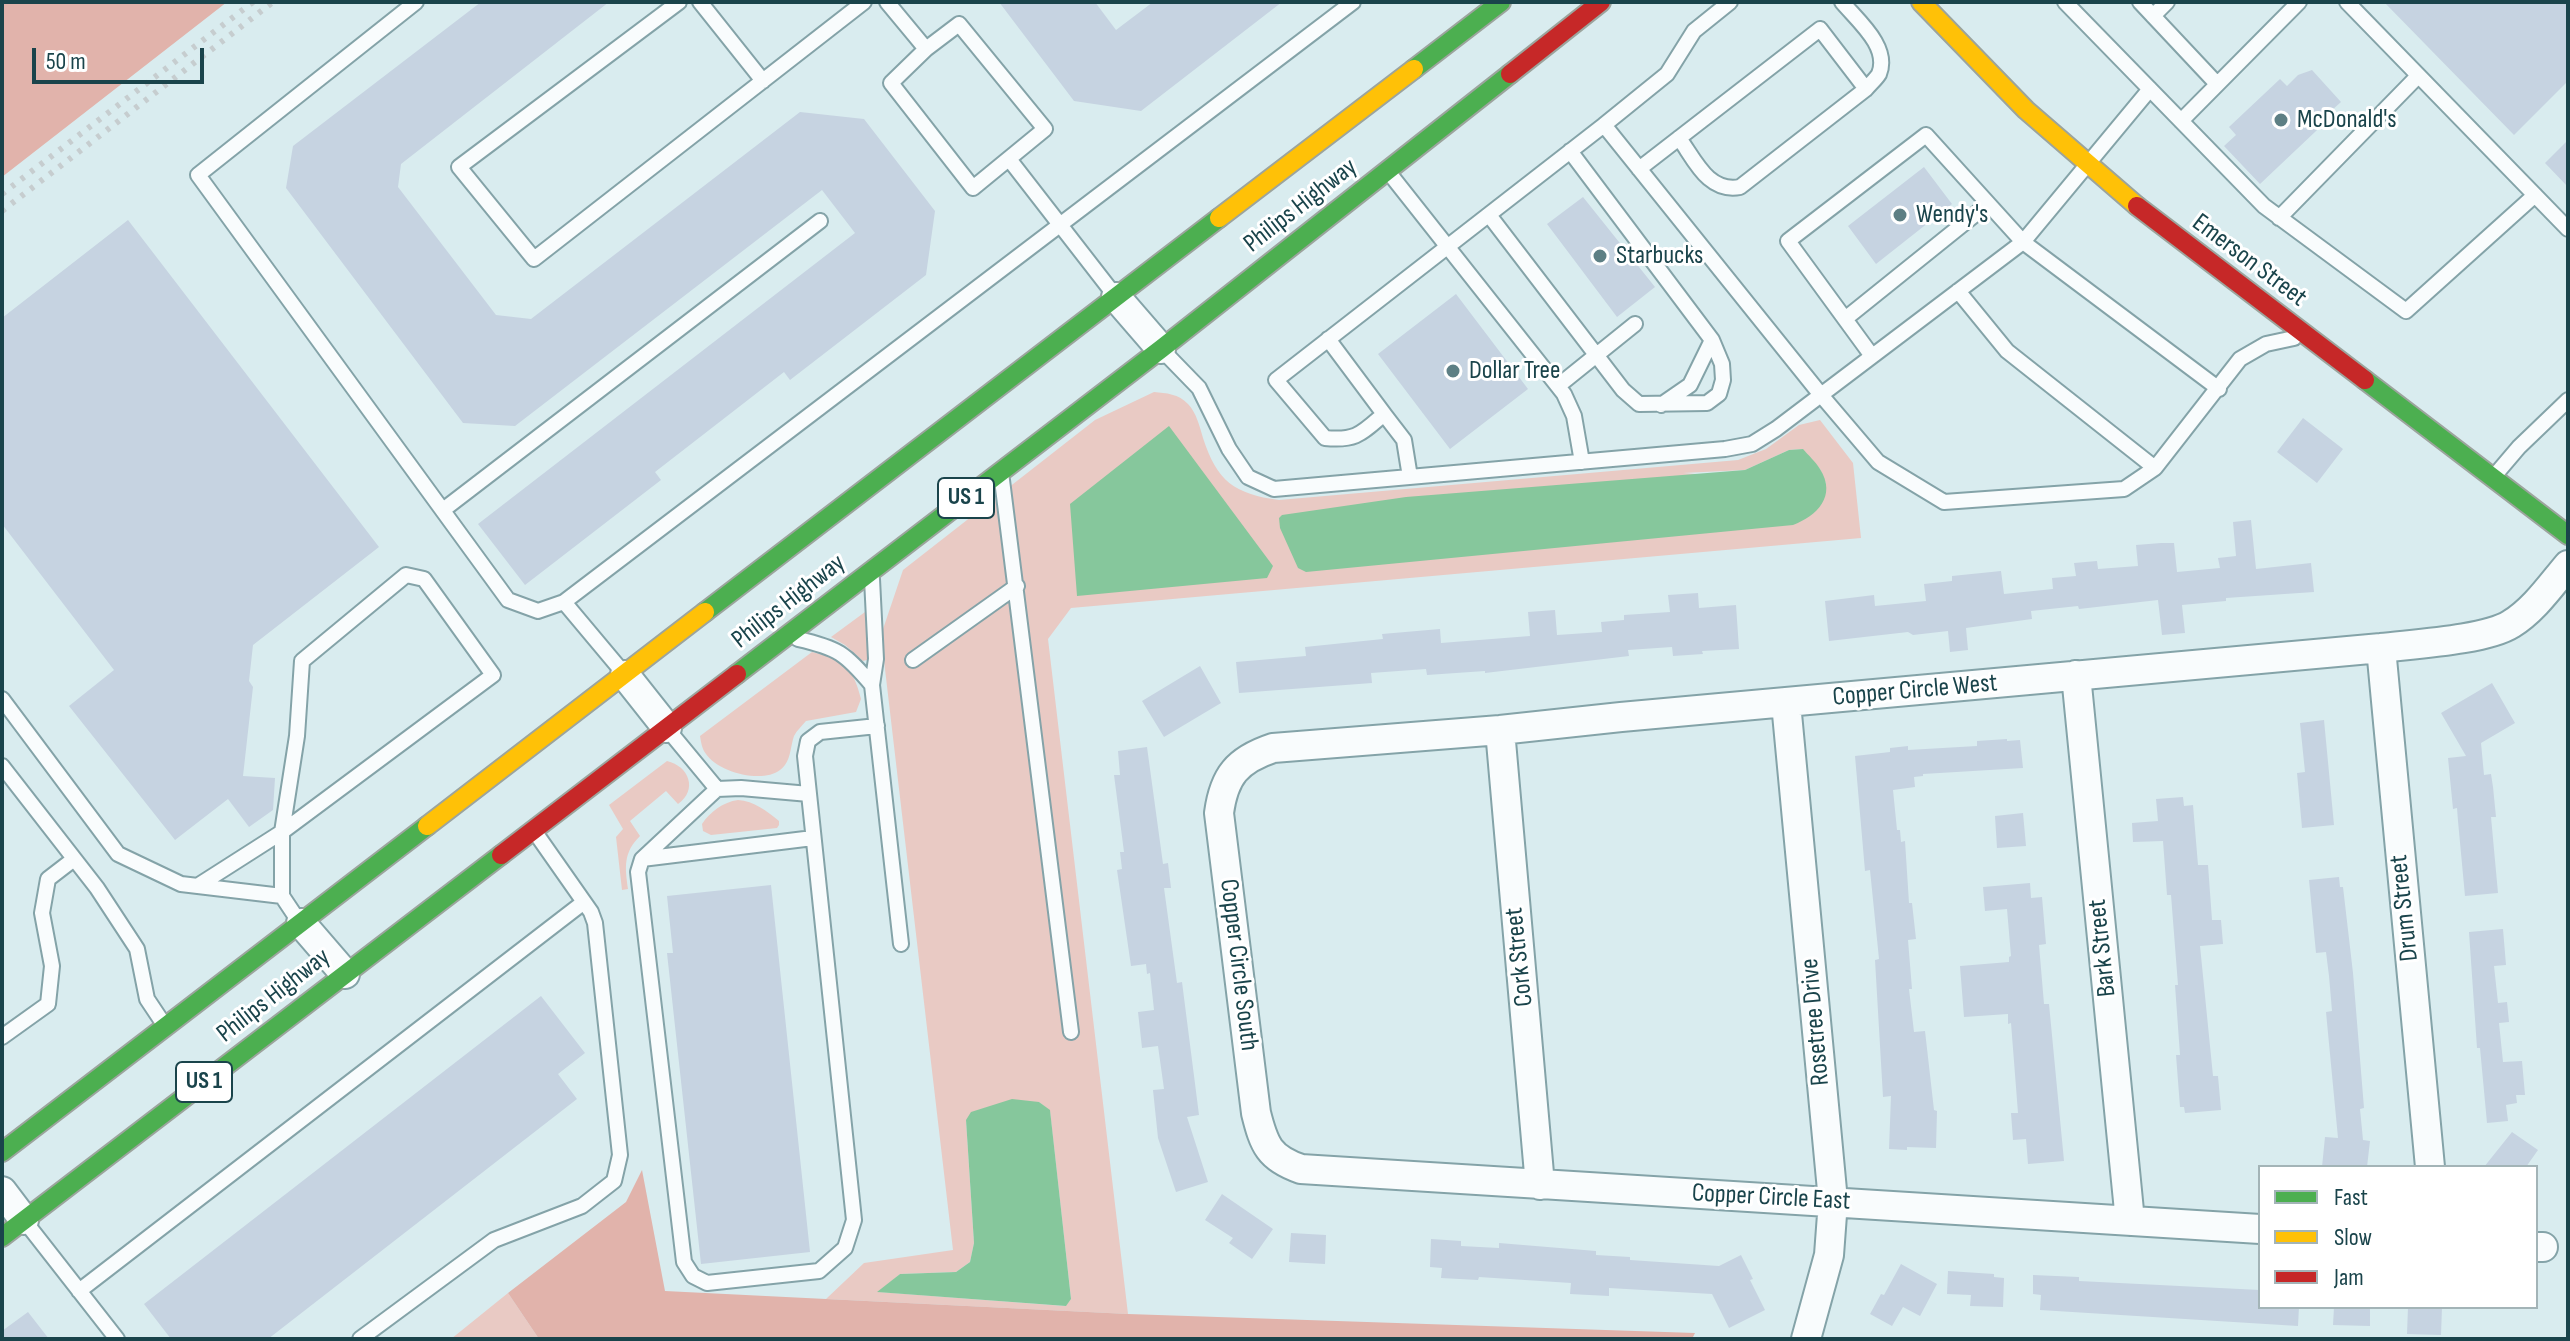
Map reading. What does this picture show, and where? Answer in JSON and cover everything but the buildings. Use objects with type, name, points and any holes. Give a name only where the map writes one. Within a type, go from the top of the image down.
[{"type":"main road","name":"Philips Highway","points":[[2,1152],[1501,2]]},
{"type":"main road","name":"Philips Highway","points":[[13,1229],[1161,349],[1601,2]]},
{"type":"main road","name":"Emerson Street","points":[[1921,2],[2026,110],[2156,222],[2568,535]]},
{"type":"street","points":[[1116,297],[1161,349]]},
{"type":"street","name":"Copper Circle West","points":[[1239,765],[1273,748],[1500,730],[2381,648],[2484,635],[2502,629],[2525,613],[2568,565]]},
{"type":"street","name":"Drum Street","points":[[2381,648],[2430,1165]]},
{"type":"street","points":[[625,675],[667,728]]},
{"type":"street","name":"Bark Street","points":[[2076,675],[2130,1221]]},
{"type":"street","name":"Rosetree Drive","points":[[1786,703],[1833,1201],[1829,1255],[1806,1339]]},
{"type":"street","name":"Cork Street","points":[[1500,730],[1540,1185]]},
{"type":"street","name":"Copper Circle South","points":[[1239,765],[1229,776],[1221,793],[1219,813],[1256,1113],[1269,1150],[1282,1163]]},
{"type":"street","points":[[301,923],[345,974]]},
{"type":"street","name":"Copper Circle East","points":[[1282,1163],[1301,1169],[2258,1229]]},
{"type":"street","points":[[2,1191],[13,1229]]},
{"type":"lane","points":[[416,2],[198,175],[508,600],[538,611],[564,602],[1353,2]]},
{"type":"lane","points":[[679,2],[459,167],[534,259],[864,2]]},
{"type":"lane","points":[[700,2],[763,81]]},
{"type":"lane","points":[[887,2],[926,49]]},
{"type":"lane","points":[[1384,414],[1361,434],[1347,440],[1325,438],[1276,380],[1667,74],[1694,31],[1730,2]]},
{"type":"lane","points":[[1679,138],[1708,179],[1729,189],[1740,187],[1866,89],[1878,76],[1882,58],[1877,44],[1842,2]]},
{"type":"lane","points":[[2065,2],[2264,206],[2406,311],[2535,195]]},
{"type":"lane","points":[[2140,2],[2217,84]]},
{"type":"lane","points":[[2153,16],[2167,2]]},
{"type":"lane","points":[[2347,2],[2568,229]]},
{"type":"lane","points":[[2181,121],[2296,3]]},
{"type":"lane","points":[[959,24],[1045,129],[973,188],[891,83],[926,49],[959,24]]},
{"type":"lane","points":[[1639,169],[1820,29],[1866,89]]},
{"type":"lane","points":[[2279,218],[2418,76]]},
{"type":"lane","points":[[1161,349],[1199,388],[1229,449],[1248,477],[1274,489],[1725,449],[1752,444],[2023,242],[2150,89]]},
{"type":"lane","points":[[1604,125],[1878,462],[1944,502],[2124,489],[2155,468],[2240,359],[2278,341],[2305,337]]},
{"type":"lane","points":[[1872,356],[1788,241],[1926,135],[2023,242],[2219,389]]},
{"type":"lane","points":[[1489,215],[1596,356],[1623,390],[1639,404],[1707,403],[1719,394],[1723,380],[1722,364],[1712,340],[1570,151]]},
{"type":"lane","points":[[1009,159],[1116,297]]},
{"type":"lane","points":[[1388,171],[1558,386],[1574,416],[1582,462]]},
{"type":"lane","points":[[1845,319],[1988,204]]},
{"type":"lane","points":[[443,510],[820,221]]},
{"type":"lane","points":[[1958,291],[2007,351],[2155,468]]},
{"type":"lane","points":[[1558,386],[1635,324]]},
{"type":"lane","points":[[1328,339],[1404,440],[1410,477]]},
{"type":"lane","points":[[1661,405],[1690,385],[1712,340]]},
{"type":"lane","points":[[2493,479],[2519,447],[2568,400]]},
{"type":"lane","points":[[1001,472],[1071,1032]]},
{"type":"lane","points":[[872,571],[876,659],[872,685],[901,944]]},
{"type":"lane","points":[[199,885],[282,832],[493,675],[424,579],[406,575],[302,661],[297,736],[282,832],[282,896],[301,923]]},
{"type":"lane","points":[[913,660],[1017,586]]},
{"type":"lane","points":[[564,602],[625,675]]},
{"type":"lane","points":[[787,636],[833,647],[856,666],[872,685]]},
{"type":"lane","points":[[2,699],[118,854],[181,884],[282,896]]},
{"type":"lane","points":[[809,794],[717,789],[642,859],[638,872],[684,1262],[693,1276],[707,1283],[819,1271],[845,1248],[854,1220],[805,756],[808,741],[820,732],[877,726]]},
{"type":"lane","points":[[667,728],[717,789]]},
{"type":"lane","points":[[2,766],[97,888],[137,949],[147,999],[166,1026]]},
{"type":"lane","points":[[360,1339],[494,1240],[582,1206],[614,1181],[620,1155],[595,923],[591,912],[534,830]]},
{"type":"lane","points":[[642,859],[813,838]]},
{"type":"lane","points":[[2,1037],[48,1004],[52,966],[42,913],[48,879],[74,859]]},
{"type":"lane","points":[[79,1291],[584,902]]},
{"type":"lane","points":[[13,1229],[79,1291],[117,1339]]},
{"type":"shaded area","points":[[2,2],[227,2],[2,177]]},
{"type":"shaded area","points":[[1154,392],[1176,396],[1193,411],[1208,453],[1221,475],[1250,494],[1279,500],[1738,460],[1766,449],[1799,425],[1820,420],[1853,463],[1861,538],[1071,608],[1048,639],[1128,1314],[826,1299],[864,1263],[953,1250],[881,635],[903,570],[1095,420]],"holes":[[[1802,449],[1820,469],[1826,484],[1683,473],[1745,470],[1789,450]],[[1039,1102],[1050,1111],[1071,1299],[1065,1306],[879,1292],[900,1274],[956,1272],[970,1262],[974,1243],[966,1120]]]},
{"type":"shaded area","points":[[1169,426],[1273,566],[1267,578],[1077,596],[1070,504]]},
{"type":"shaded area","points":[[1803,449],[1825,479],[1825,496],[1817,510],[1793,525],[1306,572],[1298,568],[1280,528],[1279,518],[1282,515],[1406,497],[1745,470],[1789,450]]},
{"type":"shaded area","points":[[865,612],[869,653],[867,660],[863,661],[831,637]]},
{"type":"shaded area","points":[[812,652],[846,666],[861,699],[856,712],[806,721],[794,736],[786,763],[772,774],[741,774],[712,760],[704,750],[700,736]]},
{"type":"shaded area","points":[[667,761],[685,773],[688,792],[678,804],[666,791],[630,821],[640,836],[628,854],[628,889],[622,890],[616,837],[623,829],[609,805]]},
{"type":"shaded area","points":[[738,800],[760,807],[779,821],[779,825],[777,828],[711,835],[703,831],[702,824],[713,812]]},
{"type":"shaded area","points":[[1012,1099],[1039,1102],[1050,1110],[1071,1299],[1066,1306],[877,1292],[900,1274],[956,1272],[970,1262],[974,1243],[966,1120],[971,1112]]},
{"type":"shaded area","points":[[642,1170],[665,1291],[1128,1314],[1695,1333],[1692,1339],[539,1339],[508,1293],[626,1202]]},
{"type":"shaded area","points":[[508,1293],[539,1339],[451,1339]]},
{"type":"railway","points":[[2,194],[253,2]]},
{"type":"railway","points":[[2,211],[273,2]]},
{"type":"traffic: fast","points":[[1414,69],[1501,2]]},
{"type":"traffic: fast","points":[[737,674],[1161,349],[1510,74]]},
{"type":"traffic: fast","points":[[705,612],[1219,218]]},
{"type":"traffic: fast","points":[[2365,380],[2568,535]]},
{"type":"traffic: fast","points":[[2,1152],[427,826]]},
{"type":"traffic: fast","points":[[2,1237],[501,855]]},
{"type":"traffic: slow","points":[[1921,2],[2026,110],[2137,206]]},
{"type":"traffic: slow","points":[[1219,218],[1414,69]]},
{"type":"traffic: slow","points":[[427,826],[705,612]]},
{"type":"traffic: jam","points":[[1510,74],[1601,2]]},
{"type":"traffic: jam","points":[[2137,206],[2365,380]]},
{"type":"traffic: jam","points":[[501,855],[737,674]]},
{"type":"place","name":"McDonald's","points":[[2281,120]]},
{"type":"place","name":"Wendy's","points":[[1900,215]]},
{"type":"place","name":"Starbucks","points":[[1600,256]]},
{"type":"place","name":"Dollar Tree","points":[[1453,371]]}]
